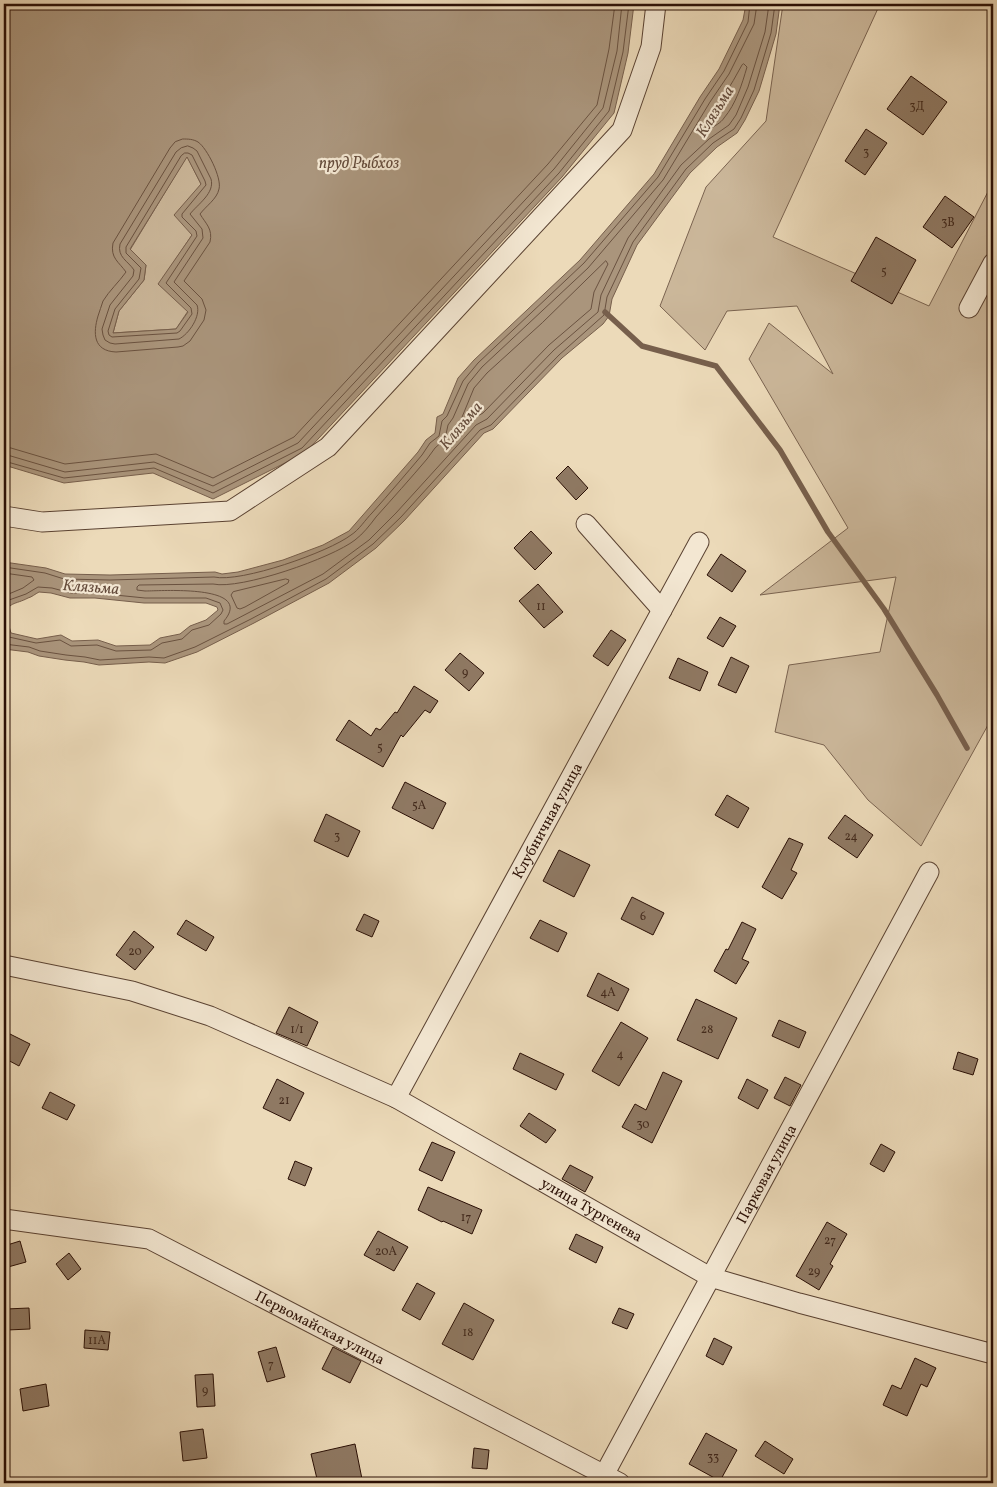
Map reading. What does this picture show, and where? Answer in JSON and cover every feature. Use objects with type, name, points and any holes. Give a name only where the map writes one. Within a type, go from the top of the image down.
[{"type":"street","points":[[4,516],[42,522],[230,511],[328,447],[622,130],[651,47],[656,4]]},
{"type":"street","points":[[969,308],[993,263]]},
{"type":"street","points":[[586,524],[662,610]]},
{"type":"street","name":"Клубничная улица","points":[[396,1098],[698,542]]},
{"type":"street","name":"Парковая улица","points":[[610,1481],[710,1277],[929,872]]},
{"type":"street","name":"улица Тургенева","points":[[4,965],[132,991],[210,1016],[396,1098],[710,1277],[799,1303],[993,1354]]},
{"type":"street","name":"Первомайская улица","points":[[4,1219],[149,1239],[610,1481]]},
{"type":"shaded area","points":[[783,4],[880,4],[773,237],[929,306],[993,182],[993,716],[921,846],[868,800],[824,745],[775,732],[789,665],[880,652],[896,577],[760,595],[848,528],[749,359],[769,323],[833,374],[797,306],[727,311],[705,350],[660,306],[706,187],[766,121]]},
{"type":"shaded area","points":[[187,156],[201,184],[192,235],[159,284],[188,311],[176,329],[113,333],[119,311],[144,280],[146,265],[130,250]]},
{"type":"water","name":"пруд Рыбхоз","points":[[4,4],[634,4],[628,53],[614,113],[562,177],[305,453],[213,499],[153,473],[64,483],[4,465]],"holes":[[[187,157],[201,184],[174,215],[192,235],[158,284],[188,312],[176,329],[113,333],[119,311],[144,280],[146,265],[130,249]]]},
{"type":"water","name":"Клязьма","points":[[746,4],[780,4],[776,34],[759,91],[737,133],[717,147],[690,173],[637,245],[612,299],[609,316],[603,324],[562,358],[493,429],[484,433],[404,521],[376,548],[329,583],[197,652],[165,663],[99,665],[4,649],[4,618],[4,562],[46,568],[65,574],[110,575],[215,572],[222,574],[238,572],[283,560],[323,545],[349,531],[418,452],[426,440],[435,433],[437,417],[443,414],[458,378],[474,360],[580,260],[654,174],[719,69],[743,20]],"holes":[[[39,592],[70,598],[95,598],[144,603],[206,603],[217,607],[218,610],[206,620],[190,626],[180,634],[160,638],[150,645],[116,646],[98,640],[72,641],[61,635],[37,639],[11,633],[8,623],[4,618],[13,604]]]},
{"type":"building","points":[[911,76],[947,102],[923,135],[887,109]]},
{"type":"building","points":[[866,129],[887,143],[865,175],[845,161]]},
{"type":"building","points":[[945,196],[974,217],[952,248],[923,227]]},
{"type":"building","points":[[876,237],[916,260],[892,304],[851,281]]},
{"type":"building","points":[[568,466],[588,488],[576,500],[556,478]]},
{"type":"building","points":[[531,531],[552,553],[535,570],[514,548]]},
{"type":"building","points":[[721,554],[746,571],[732,592],[707,575]]},
{"type":"building","points":[[538,584],[563,612],[544,628],[519,601]]},
{"type":"building","points":[[720,617],[736,626],[723,647],[707,638]]},
{"type":"building","points":[[611,630],[626,640],[608,666],[593,656]]},
{"type":"building","points":[[460,653],[484,673],[469,691],[445,670]]},
{"type":"building","points":[[731,657],[749,666],[736,693],[718,685]]},
{"type":"building","points":[[678,658],[708,672],[700,691],[669,678]]},
{"type":"building","points":[[414,686],[438,701],[430,713],[425,710],[403,737],[401,735],[383,767],[336,740],[349,720],[371,736],[376,728],[380,730],[395,712],[397,713]]},
{"type":"building","points":[[405,782],[446,803],[433,829],[392,808]]},
{"type":"building","points":[[727,795],[749,808],[738,828],[715,815]]},
{"type":"building","points":[[326,814],[360,831],[348,857],[314,841]]},
{"type":"building","points":[[845,815],[873,835],[857,858],[828,838]]},
{"type":"building","points":[[789,838],[803,844],[791,870],[797,873],[782,899],[762,887]]},
{"type":"building","points":[[559,850],[590,865],[574,897],[543,881]]},
{"type":"building","points":[[632,897],[664,913],[653,935],[621,919]]},
{"type":"building","points":[[364,914],[379,921],[372,937],[356,930]]},
{"type":"building","points":[[186,920],[214,937],[206,951],[177,934]]},
{"type":"building","points":[[540,920],[567,933],[558,952],[530,938]]},
{"type":"building","points":[[742,922],[756,929],[742,959],[749,962],[736,984],[714,971],[726,949],[728,950]]},
{"type":"building","points":[[134,931],[154,947],[135,970],[116,955]]},
{"type":"building","points":[[598,973],[629,989],[618,1011],[587,996]]},
{"type":"building","points":[[696,999],[737,1018],[718,1059],[677,1040]]},
{"type":"building","points":[[289,1007],[318,1022],[307,1046],[276,1033]]},
{"type":"building","points":[[779,1020],[806,1032],[799,1048],[772,1036]]},
{"type":"building","points":[[621,1022],[648,1038],[619,1086],[592,1071]]},
{"type":"building","points":[[4,1031],[30,1044],[19,1066],[4,1058]]},
{"type":"building","points":[[958,1052],[978,1059],[973,1075],[953,1069]]},
{"type":"building","points":[[520,1053],[564,1074],[556,1090],[513,1069]]},
{"type":"building","points":[[663,1072],[682,1081],[652,1143],[622,1127],[635,1104],[646,1110]]},
{"type":"building","points":[[785,1077],[801,1085],[790,1106],[774,1098]]},
{"type":"building","points":[[277,1079],[304,1093],[290,1121],[263,1108]]},
{"type":"building","points":[[747,1079],[768,1090],[758,1109],[738,1098]]},
{"type":"building","points":[[50,1092],[75,1105],[67,1120],[42,1108]]},
{"type":"building","points":[[529,1113],[556,1130],[546,1143],[520,1126]]},
{"type":"building","points":[[432,1142],[455,1152],[442,1181],[419,1170]]},
{"type":"building","points":[[881,1144],[895,1152],[884,1172],[870,1164]]},
{"type":"building","points":[[295,1161],[312,1168],[305,1186],[288,1179]]},
{"type":"building","points":[[570,1165],[593,1177],[585,1192],[562,1179]]},
{"type":"building","points":[[428,1187],[482,1210],[472,1234],[418,1210]]},
{"type":"building","points":[[827,1222],[847,1234],[830,1264],[833,1266],[819,1290],[796,1276]]},
{"type":"building","points":[[378,1231],[408,1247],[394,1271],[364,1255]]},
{"type":"building","points":[[576,1234],[603,1247],[596,1263],[569,1249]]},
{"type":"building","points":[[20,1241],[26,1262],[8,1267],[4,1246]]},
{"type":"building","points":[[69,1253],[81,1269],[68,1280],[56,1264]]},
{"type":"building","points":[[417,1283],[435,1293],[420,1320],[402,1310]]},
{"type":"building","points":[[464,1303],[494,1320],[473,1360],[442,1344]]},
{"type":"building","points":[[29,1308],[30,1329],[7,1330],[6,1309]]},
{"type":"building","points":[[619,1308],[634,1314],[627,1329],[612,1323]]},
{"type":"building","points":[[85,1330],[110,1332],[108,1350],[84,1348]]},
{"type":"building","points":[[714,1338],[732,1347],[723,1365],[706,1356]]},
{"type":"building","points":[[276,1347],[285,1377],[267,1382],[258,1352]]},
{"type":"building","points":[[333,1347],[361,1361],[350,1383],[322,1369]]},
{"type":"building","points":[[915,1358],[936,1368],[927,1387],[921,1384],[907,1416],[883,1405],[892,1385],[901,1389]]},
{"type":"building","points":[[213,1374],[215,1406],[197,1407],[195,1375]]},
{"type":"building","points":[[46,1384],[49,1406],[23,1411],[20,1389]]},
{"type":"building","points":[[203,1429],[207,1458],[183,1461],[180,1432]]},
{"type":"building","points":[[706,1433],[737,1450],[720,1481],[689,1464]]},
{"type":"building","points":[[765,1441],[793,1459],[784,1474],[755,1456]]},
{"type":"building","points":[[355,1444],[362,1479],[341,1483],[318,1483],[311,1454]]},
{"type":"building","points":[[474,1448],[489,1450],[487,1469],[472,1468]]},
{"type":"waterway","points":[[605,312],[642,346],[716,366],[780,450],[828,532],[884,609],[967,748]]}]
